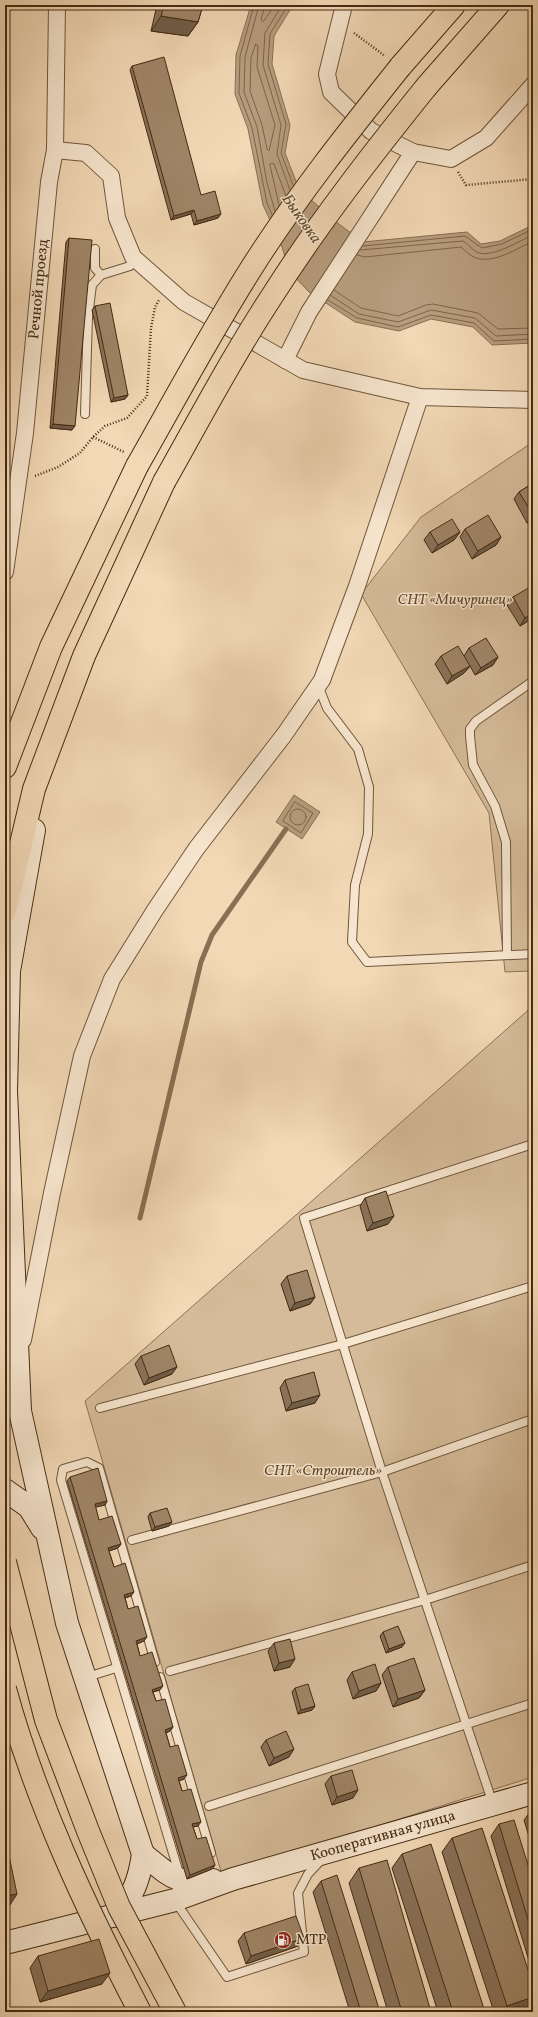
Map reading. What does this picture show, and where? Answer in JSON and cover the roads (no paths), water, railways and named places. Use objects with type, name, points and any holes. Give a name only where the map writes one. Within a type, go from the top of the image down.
[{"type":"main road","points":[[5,767],[51,647],[132,460],[210,337],[254,264],[393,62],[454,5]]},
{"type":"main road","points":[[5,911],[34,788],[84,656],[164,482],[232,359],[274,292],[374,152],[427,86],[498,5]]},
{"type":"main road","points":[[46,758],[9,971],[6,1091],[20,1411],[67,1623],[143,1854],[141,1871],[132,1895],[117,1916]]},
{"type":"main road","points":[[5,1490],[29,1507],[49,1539]]},
{"type":"main road","points":[[5,1562],[46,1720],[82,1816],[119,1908],[175,2012]]},
{"type":"main road","points":[[5,1689],[16,1731],[54,1832],[98,1930],[140,2012]]},
{"type":"main road","name":"Кооперативная улица","points":[[233,1879],[533,1793]]},
{"type":"main road","points":[[143,1854],[176,1880],[191,1882],[233,1879]]},
{"type":"main road","points":[[5,1943],[117,1916],[175,1900],[233,1879]]},
{"type":"street","name":"Речной проезд","points":[[5,572],[7,548],[25,434],[50,182],[55,150],[57,5]]},
{"type":"street","points":[[344,5],[327,74],[331,92],[371,131],[413,152],[451,159],[486,138],[533,84]]},
{"type":"street","points":[[55,150],[86,153],[111,176],[117,218],[133,258],[184,302],[303,370],[420,397],[533,400]]},
{"type":"street","points":[[285,360],[309,312],[413,152]]},
{"type":"street","points":[[18,1363],[52,1194],[82,1056],[112,979],[155,910],[196,849],[284,735],[322,680],[357,586],[420,397]]},
{"type":"lane","points":[[95,249],[94,268],[101,275]]},
{"type":"lane","points":[[85,414],[88,317],[92,285],[101,275],[130,266],[133,258]]},
{"type":"lane","points":[[507,955],[506,842],[494,806],[473,765],[470,729],[476,721],[533,681]]},
{"type":"lane","points":[[318,685],[327,708],[358,749],[369,787],[368,834],[355,884],[352,942],[367,962],[533,954]]},
{"type":"lane","points":[[494,1805],[382,1472],[304,1218],[533,1144]]},
{"type":"lane","points":[[100,1408],[342,1344],[533,1286]]},
{"type":"lane","points":[[132,1540],[382,1472],[533,1420]]},
{"type":"lane","points":[[178,1870],[116,1668],[61,1480],[63,1469],[87,1462],[99,1468],[211,1853]]},
{"type":"lane","points":[[170,1671],[426,1600],[533,1565]]},
{"type":"lane","points":[[85,1678],[116,1668]]},
{"type":"lane","points":[[209,1806],[533,1703]]},
{"type":"lane","points":[[175,1900],[227,1977],[304,1952],[298,1893],[308,1874],[329,1851]]},
{"type":"water","name":"Быковка","points":[[251,5],[293,5],[274,36],[272,64],[290,125],[285,153],[299,189],[335,221],[363,242],[467,232],[481,244],[500,241],[533,225],[533,343],[492,345],[473,327],[431,319],[399,331],[355,322],[309,292],[290,272],[281,244],[263,205],[248,129],[235,94],[236,55]]},
{"type":"water","points":[[294,795],[320,812],[302,839],[276,822]]},
{"type":"waterway","points":[[140,1218],[201,962],[212,935],[286,829]]},
{"type":"place","name":"МТР","points":[[283,1940]]},
{"type":"park label","name":"СНТ «Мичуринец»","points":[[455,600]]},
{"type":"park label","name":"СНТ «Строитель»","points":[[323,1471]]}]
